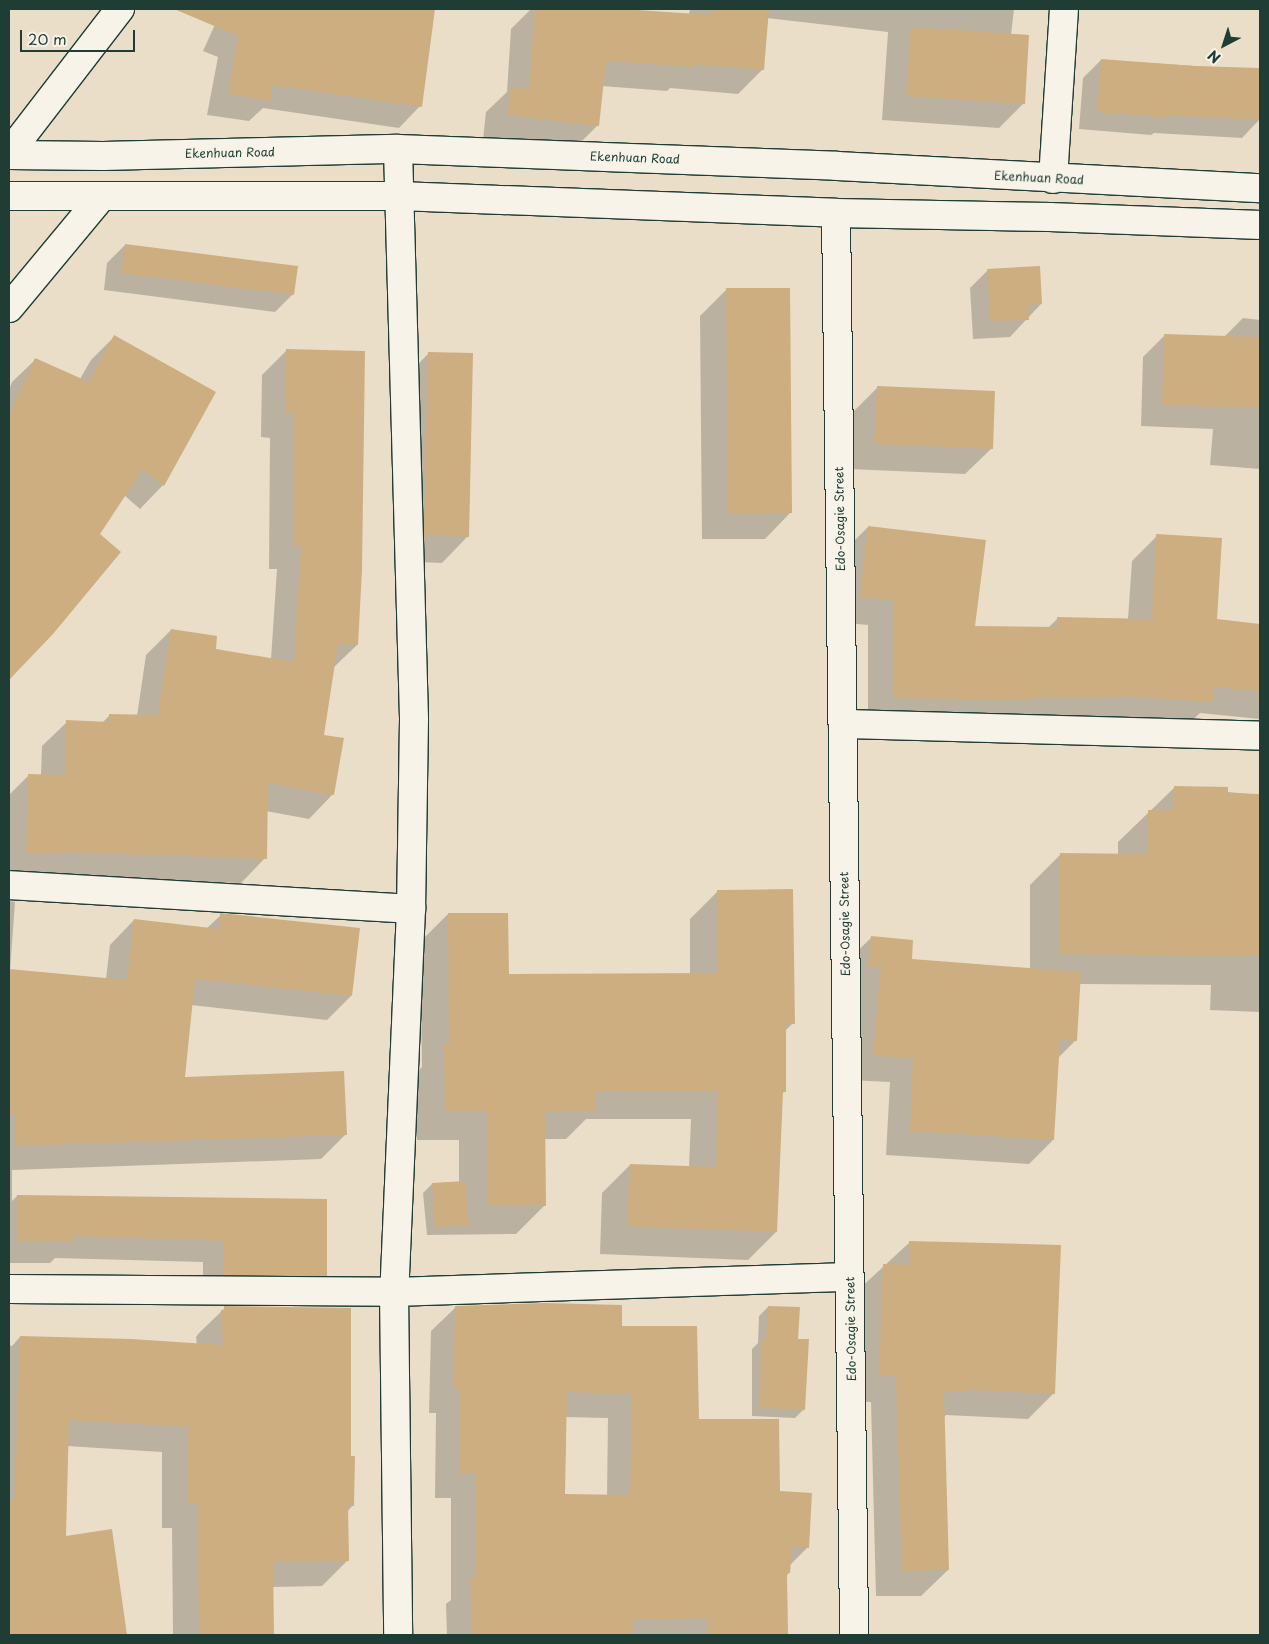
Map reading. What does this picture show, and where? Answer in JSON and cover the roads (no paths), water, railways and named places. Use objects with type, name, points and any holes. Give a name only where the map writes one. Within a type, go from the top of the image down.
[{"type":"street","points":[[9,154],[120,9]]},
{"type":"street","points":[[1052,178],[1064,9]]},
{"type":"street","points":[[398,149],[414,720],[411,909],[394,1292],[398,1635]]},
{"type":"street","name":"Ekenhuan Road","points":[[9,154],[103,156],[398,149],[828,166],[1260,188]]},
{"type":"street","points":[[9,196],[399,196],[836,213],[1050,217],[1260,225]]},
{"type":"street","points":[[9,308],[102,197]]},
{"type":"street","name":"Edo-Osagie Street","points":[[836,213],[854,1635]]},
{"type":"street","points":[[843,724],[1260,736]]},
{"type":"street","points":[[9,885],[411,909]]},
{"type":"street","points":[[9,1290],[394,1292],[850,1277]]}]
